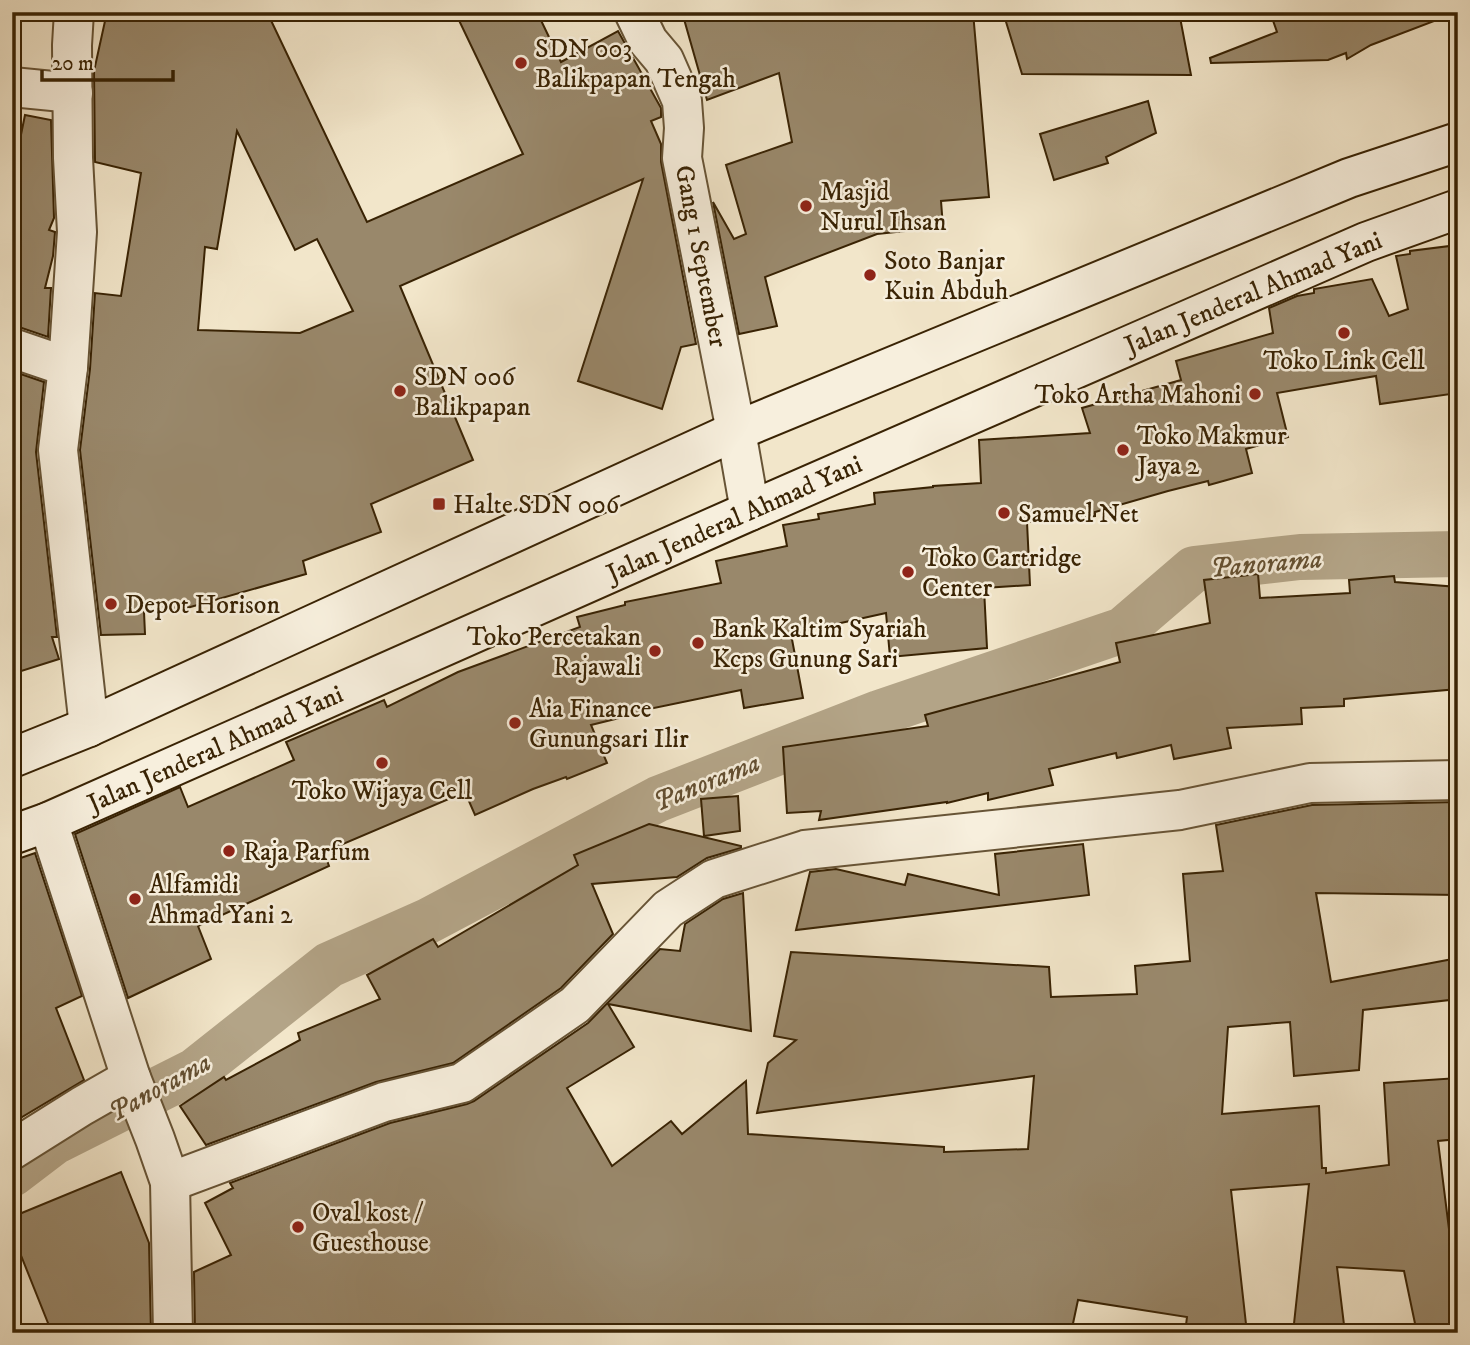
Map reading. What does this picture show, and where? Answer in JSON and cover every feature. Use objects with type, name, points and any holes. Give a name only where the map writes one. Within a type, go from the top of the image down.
[{"type":"street","points":[[74,12],[73,158],[78,232],[68,367],[58,450],[89,727]]},
{"type":"street","name":"Gang 1 September","points":[[634,12],[648,41],[664,60],[682,101],[682,158],[750,511]]},
{"type":"street","points":[[12,87],[73,93]]},
{"type":"street","points":[[12,758],[89,727],[736,431],[1349,178],[1458,142]]},
{"type":"street","name":"Jalan Jenderal Ahmad Yani","points":[[12,835],[48,822],[1366,242],[1458,209]]},
{"type":"street","points":[[12,348],[68,367]]},
{"type":"street","points":[[170,1182],[384,1102],[462,1083],[575,1005],[668,909],[714,880],[805,850],[1180,810],[1310,783],[1458,780]]},
{"type":"street","points":[[48,822],[135,1089],[170,1182],[173,1333]]},
{"type":"street","points":[[12,1150],[135,1089]]},
{"type":"building","points":[[107,12],[267,12],[367,222],[523,154],[455,12],[537,12],[561,62],[618,31],[661,108],[661,117],[651,121],[661,144],[661,162],[696,344],[681,347],[662,409],[578,381],[643,179],[400,286],[473,460],[371,504],[381,532],[303,561],[306,574],[187,608],[144,612],[145,634],[101,635],[80,450],[90,369],[95,293],[121,296],[141,173],[95,162],[94,71]],"holes":[[[237,131],[295,250],[317,239],[353,311],[300,333],[198,330],[205,247],[217,249]]]},
{"type":"building","points":[[703,12],[973,12],[989,197],[941,201],[943,227],[877,234],[765,277],[777,326],[739,334],[713,202],[734,239],[746,234],[726,165],[792,142],[779,73],[707,100],[684,19]]},
{"type":"building","points":[[1003,12],[1179,12],[1191,75],[1022,74]]},
{"type":"building","points":[[1270,12],[1449,12],[1450,15],[1371,45],[1347,59],[1346,53],[1328,60],[1211,63],[1210,58],[1277,32]]},
{"type":"building","points":[[1148,101],[1156,133],[1106,157],[1108,163],[1054,180],[1040,134]]},
{"type":"building","points":[[25,115],[51,120],[54,218],[49,230],[55,232],[53,256],[45,288],[51,288],[48,337],[12,327],[12,179]]},
{"type":"building","points":[[1458,245],[1458,393],[1380,404],[1376,376],[1277,393],[1288,437],[1246,449],[1252,473],[1209,485],[1208,481],[1168,491],[1095,512],[1095,516],[1027,522],[1030,585],[984,588],[987,648],[890,657],[886,613],[791,634],[803,698],[744,708],[741,690],[644,710],[591,725],[607,763],[533,789],[475,815],[465,792],[324,852],[329,866],[198,926],[211,959],[128,998],[75,834],[180,787],[188,807],[294,760],[286,742],[384,700],[387,707],[458,672],[580,627],[577,617],[625,605],[625,602],[721,583],[716,561],[787,546],[783,525],[819,519],[818,514],[875,504],[874,493],[981,483],[979,440],[1090,433],[1082,408],[1181,380],[1176,361],[1273,333],[1269,308],[1297,296],[1314,293],[1314,289],[1372,279],[1389,316],[1408,309],[1396,256],[1410,254],[1410,251]]},
{"type":"building","points":[[12,371],[44,382],[36,452],[57,637],[52,637],[59,659],[12,674]]},
{"type":"building","points":[[1258,574],[1260,598],[1350,593],[1349,580],[1394,576],[1395,582],[1458,587],[1458,689],[1344,699],[1344,706],[1301,708],[1302,724],[1227,728],[1231,748],[1174,759],[1171,745],[1117,758],[1116,753],[1049,769],[1053,785],[988,800],[988,793],[947,803],[819,820],[821,811],[787,813],[783,747],[928,726],[925,715],[1120,662],[1116,643],[1210,623],[1204,580]]},
{"type":"building","points":[[738,796],[740,831],[704,836],[701,799]]},
{"type":"building","points":[[1458,802],[1458,895],[1316,893],[1331,982],[1458,958],[1458,999],[1363,1010],[1359,1070],[1294,1076],[1290,1022],[1228,1027],[1222,1114],[1319,1106],[1322,1168],[1326,1168],[1326,1173],[1389,1165],[1384,1083],[1458,1078],[1458,1139],[1438,1141],[1450,1237],[1458,1234],[1458,1333],[1417,1333],[1404,1271],[1337,1267],[1345,1333],[1293,1333],[1309,1184],[1231,1190],[1247,1333],[1185,1333],[1187,1317],[1078,1300],[1071,1333],[195,1333],[194,1272],[231,1255],[205,1203],[233,1188],[230,1183],[390,1123],[474,1101],[588,1023],[660,949],[680,951],[685,924],[723,899],[743,893],[751,1031],[608,1004],[634,1047],[567,1088],[612,1166],[671,1121],[682,1134],[746,1081],[748,1134],[944,1147],[944,1152],[1028,1149],[1034,1076],[757,1113],[768,1063],[796,1040],[774,1036],[791,952],[1049,967],[1051,997],[1137,994],[1135,966],[1190,961],[1183,874],[1223,871],[1216,825],[1312,805]]},
{"type":"building","points":[[649,824],[741,848],[707,858],[677,877],[592,884],[613,934],[561,988],[453,1063],[376,1082],[206,1145],[180,1106],[224,1077],[226,1080],[300,1040],[298,1033],[380,999],[367,975],[433,939],[438,947],[578,865],[574,855]]},
{"type":"building","points":[[1083,844],[1089,895],[796,930],[810,872],[836,869],[905,885],[908,874],[999,895],[995,854]]},
{"type":"building","points":[[35,853],[82,996],[56,1008],[84,1080],[12,1123],[12,861]]},
{"type":"building","points":[[121,1172],[149,1243],[151,1333],[52,1333],[12,1233],[12,1217]]},
{"type":"waterway","name":"Panorama","points":[[12,1174],[54,1142],[195,1071],[329,965],[428,921],[658,799],[879,713],[1123,630],[1194,569],[1300,557],[1458,554]]},
{"type":"place","name":"SDN 003 Balikpapan Tengah","points":[[521,63]]},
{"type":"place","name":"Masjid Nurul Ihsan","points":[[806,206]]},
{"type":"place","name":"Soto Banjar Kuin Abduh","points":[[870,275]]},
{"type":"place","name":"Toko Link Cell","points":[[1344,333]]},
{"type":"place","name":"SDN 006 Balikpapan","points":[[400,391]]},
{"type":"place","name":"Toko Artha Mahoni","points":[[1255,394]]},
{"type":"place","name":"Toko Makmur Jaya 2","points":[[1123,450]]},
{"type":"place","name":"Halte SDN 006","points":[[439,504]]},
{"type":"place","name":"Samuel Net","points":[[1004,513]]},
{"type":"place","name":"Toko Cartridge Center","points":[[908,572]]},
{"type":"place","name":"Depot Horison","points":[[111,604]]},
{"type":"place","name":"Bank Kaltim Syariah Kcps Gunung Sari","points":[[698,643]]},
{"type":"place","name":"Toko Percetakan Rajawali","points":[[655,651]]},
{"type":"place","name":"Aia Finance Gunungsari Ilir","points":[[515,723]]},
{"type":"place","name":"Toko Wijaya Cell","points":[[382,763]]},
{"type":"place","name":"Raja Parfum","points":[[229,851]]},
{"type":"place","name":"Alfamidi Ahmad Yani 2","points":[[135,899]]},
{"type":"place","name":"Oval kost / Guesthouse","points":[[298,1227]]}]
